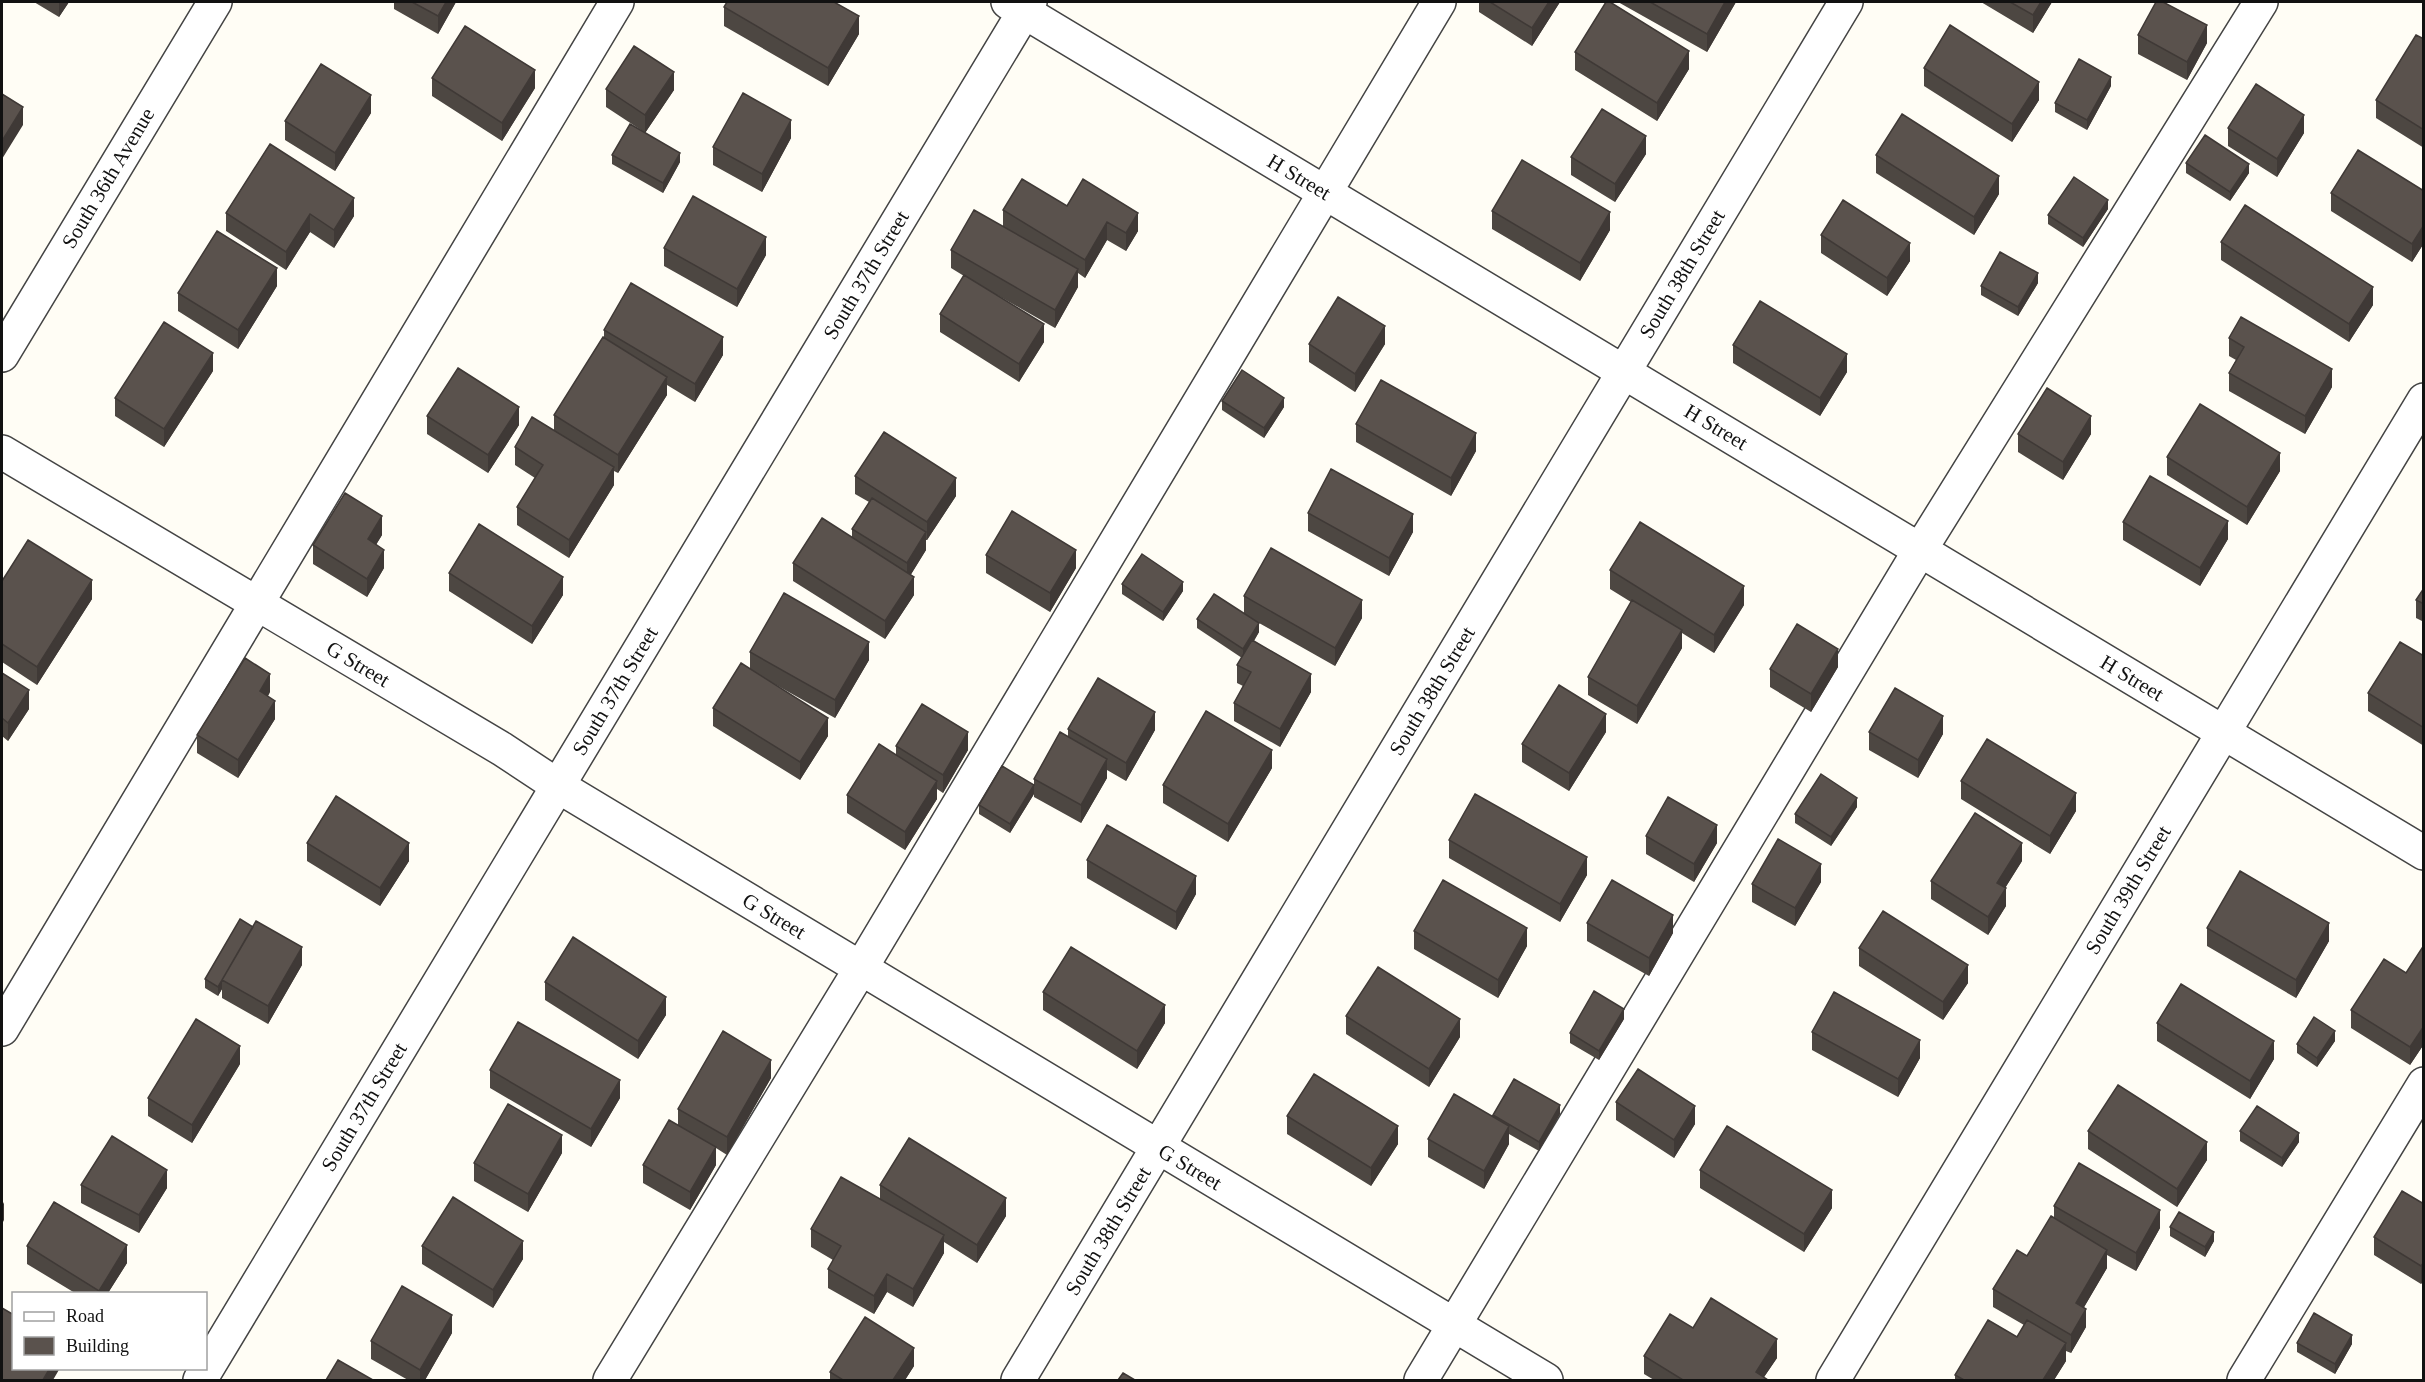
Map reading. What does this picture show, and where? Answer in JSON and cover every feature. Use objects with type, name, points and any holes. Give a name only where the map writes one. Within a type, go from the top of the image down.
[{"type":"street","name":"South 36th Avenue","points":[[2,355],[215,2]]},
{"type":"street","points":[[2,1029],[617,2]]},
{"type":"street","points":[[610,1380],[861,968],[1439,2]]},
{"type":"street","name":"South 38th Street","points":[[1018,1380],[1846,2]]},
{"type":"street","points":[[1421,1380],[1920,550],[2261,2]]},
{"type":"street","name":"H Street","points":[[1021,5],[1325,192],[2424,853]]},
{"type":"street","name":"South 37th Street","points":[[207,1368],[558,786],[1021,5]]},
{"type":"street","name":"South 39th Street","points":[[1833,1380],[2424,400]]},
{"type":"street","name":"G Street","points":[[2,452],[502,749],[558,786],[1546,1380]]},
{"type":"street","points":[[2244,1380],[2424,1084]]},
{"type":"building","points":[[412,2],[446,2],[438,16]]},
{"type":"building","points":[[727,2],[834,2],[859,16],[828,68],[724,7]]},
{"type":"building","points":[[1490,2],[1549,2],[1532,28]]},
{"type":"building","points":[[1606,2],[1610,2],[1689,51],[1657,103],[1575,52]]},
{"type":"building","points":[[1650,2],[1725,2],[1707,34]]},
{"type":"building","points":[[2010,2],[2041,2],[2033,15]]},
{"type":"building","points":[[2156,2],[2163,2],[2207,25],[2187,62],[2138,35]]},
{"type":"building","points":[[1950,25],[2039,82],[2012,124],[1924,68]]},
{"type":"building","points":[[465,26],[535,70],[502,123],[432,78]]},
{"type":"building","points":[[2416,35],[2424,39],[2424,130],[2376,100]]},
{"type":"building","points":[[634,46],[674,72],[645,115],[606,89]]},
{"type":"building","points":[[2079,59],[2111,77],[2087,120],[2055,103]]},
{"type":"building","points":[[321,64],[371,95],[335,153],[285,121]]},
{"type":"building","points":[[2256,84],[2304,115],[2277,159],[2228,128]]},
{"type":"building","points":[[743,93],[791,120],[762,174],[713,147]]},
{"type":"building","points":[[2,94],[23,107],[2,141]]},
{"type":"building","points":[[1602,109],[1646,136],[1615,184],[1571,157]]},
{"type":"building","points":[[1902,114],[1999,176],[1974,217],[1876,155]]},
{"type":"building","points":[[630,124],[680,153],[663,183],[612,155]]},
{"type":"building","points":[[2205,135],[2249,164],[2230,192],[2186,163]]},
{"type":"building","points":[[270,144],[354,198],[334,230],[310,214],[286,252],[226,213]]},
{"type":"building","points":[[2358,150],[2424,191],[2424,225],[2412,244],[2331,193]]},
{"type":"building","points":[[1522,160],[1610,212],[1580,263],[1492,211]]},
{"type":"building","points":[[2074,177],[2108,200],[2083,238],[2048,215]]},
{"type":"building","points":[[1022,179],[1067,206],[1083,179],[1138,213],[1126,233],[1107,222],[1085,260],[1003,210]]},
{"type":"building","points":[[693,196],[766,237],[737,289],[664,248]]},
{"type":"building","points":[[1843,200],[1910,243],[1887,278],[1821,235]]},
{"type":"building","points":[[2245,205],[2373,287],[2349,324],[2221,242]]},
{"type":"building","points":[[974,210],[1078,269],[1055,310],[951,250]]},
{"type":"building","points":[[217,231],[277,268],[238,330],[178,293]]},
{"type":"building","points":[[2000,252],[2038,273],[2018,307],[1981,286]]},
{"type":"building","points":[[964,275],[1044,324],[1019,364],[940,314]]},
{"type":"building","points":[[631,283],[723,337],[695,384],[604,330]]},
{"type":"building","points":[[1338,297],[1385,326],[1355,374],[1309,344]]},
{"type":"building","points":[[1760,301],[1847,354],[1820,398],[1733,345]]},
{"type":"building","points":[[2241,317],[2332,369],[2305,416],[2229,373],[2244,347],[2229,338]]},
{"type":"building","points":[[164,322],[213,353],[164,429],[115,398]]},
{"type":"building","points":[[603,337],[667,377],[618,455],[554,415]]},
{"type":"building","points":[[458,368],[519,407],[488,455],[427,416]]},
{"type":"building","points":[[1242,370],[1284,398],[1264,428],[1222,401]]},
{"type":"building","points":[[1381,380],[1476,433],[1451,478],[1356,424]]},
{"type":"building","points":[[2047,388],[2091,416],[2063,462],[2018,434]]},
{"type":"building","points":[[2200,404],[2280,453],[2247,507],[2167,457]]},
{"type":"building","points":[[532,417],[614,467],[569,540],[517,507],[543,465],[515,447]]},
{"type":"building","points":[[884,432],[956,478],[927,522],[855,476]]},
{"type":"building","points":[[1331,469],[1413,514],[1389,558],[1308,513]]},
{"type":"building","points":[[2150,476],[2228,521],[2200,568],[2123,522]]},
{"type":"building","points":[[345,493],[382,516],[368,539],[384,550],[367,579],[313,545]]},
{"type":"building","points":[[872,498],[926,532],[907,563],[852,529]]},
{"type":"building","points":[[1012,511],[1076,550],[1050,593],[986,555]]},
{"type":"building","points":[[822,518],[914,577],[885,621],[793,563]]},
{"type":"building","points":[[1640,522],[1744,586],[1714,635],[1610,570]]},
{"type":"building","points":[[479,524],[563,577],[532,626],[449,573]]},
{"type":"building","points":[[28,540],[92,580],[37,667],[2,644],[2,581]]},
{"type":"building","points":[[1271,548],[1362,600],[1335,648],[1244,596]]},
{"type":"building","points":[[1142,554],[1183,582],[1163,612],[1122,584]]},
{"type":"building","points":[[2424,588],[2424,604],[2416,600]]},
{"type":"building","points":[[784,593],[869,642],[835,700],[750,652]]},
{"type":"building","points":[[1214,594],[1259,623],[1243,649],[1197,619]]},
{"type":"building","points":[[1632,600],[1682,630],[1637,706],[1588,677]]},
{"type":"building","points":[[1797,624],[1838,649],[1811,694],[1770,669]]},
{"type":"building","points":[[1252,640],[1311,674],[1280,729],[1234,703],[1251,672],[1237,665]]},
{"type":"building","points":[[2400,642],[2424,656],[2424,728],[2368,693]]},
{"type":"building","points":[[245,658],[270,674],[260,691],[275,701],[238,760],[197,735]]},
{"type":"building","points":[[741,663],[828,718],[800,762],[713,708]]},
{"type":"building","points":[[2,673],[29,690],[8,723],[2,718]]},
{"type":"building","points":[[1098,678],[1155,712],[1126,763],[1068,729]]},
{"type":"building","points":[[1559,685],[1606,714],[1569,773],[1522,744]]},
{"type":"building","points":[[1895,688],[1943,716],[1918,760],[1869,732]]},
{"type":"building","points":[[922,704],[968,732],[943,775],[896,746]]},
{"type":"building","points":[[1206,711],[1272,750],[1228,824],[1163,785]]},
{"type":"building","points":[[1060,732],[1107,759],[1081,805],[1034,779]]},
{"type":"building","points":[[1987,739],[2076,793],[2050,836],[1961,781]]},
{"type":"building","points":[[879,744],[937,781],[905,832],[847,795]]},
{"type":"building","points":[[1002,766],[1034,785],[1010,824],[979,805]]},
{"type":"building","points":[[1821,774],[1857,798],[1831,837],[1795,814]]},
{"type":"building","points":[[1475,794],[1587,857],[1560,904],[1449,840]]},
{"type":"building","points":[[336,796],[409,843],[380,888],[307,843]]},
{"type":"building","points":[[1668,797],[1717,825],[1694,864],[1646,836]]},
{"type":"building","points":[[1975,813],[2022,843],[1997,883],[2006,888],[1988,917],[1931,881]]},
{"type":"building","points":[[1107,825],[1196,876],[1176,912],[1087,860]]},
{"type":"building","points":[[1778,839],[1821,864],[1795,908],[1752,884]]},
{"type":"building","points":[[2240,871],[2329,923],[2296,980],[2207,928]]},
{"type":"building","points":[[1443,880],[1527,928],[1498,980],[1414,931]]},
{"type":"building","points":[[1612,880],[1673,915],[1649,958],[1587,923]]},
{"type":"building","points":[[1883,911],[1968,965],[1943,1002],[1859,948]]},
{"type":"building","points":[[240,919],[253,927],[218,987],[205,979]]},
{"type":"building","points":[[256,921],[302,947],[268,1006],[222,980]]},
{"type":"building","points":[[573,937],[666,997],[638,1041],[545,982]]},
{"type":"building","points":[[2424,945],[2424,1026],[2410,1047],[2351,1010],[2384,959],[2406,973]]},
{"type":"building","points":[[1071,947],[1165,1005],[1137,1051],[1043,992]]},
{"type":"building","points":[[1378,967],[1460,1019],[1429,1069],[1346,1016]]},
{"type":"building","points":[[2181,984],[2274,1041],[2250,1081],[2157,1023]]},
{"type":"building","points":[[1594,991],[1624,1009],[1599,1051],[1570,1033]]},
{"type":"building","points":[[1834,992],[1920,1040],[1898,1079],[1812,1032]]},
{"type":"building","points":[[2314,1017],[2335,1031],[2317,1058],[2297,1044]]},
{"type":"building","points":[[196,1019],[240,1046],[192,1125],[148,1098]]},
{"type":"building","points":[[518,1022],[620,1080],[591,1129],[490,1070]]},
{"type":"building","points":[[723,1031],[771,1060],[727,1137],[678,1109]]},
{"type":"building","points":[[1638,1069],[1695,1106],[1674,1140],[1616,1102]]},
{"type":"building","points":[[1314,1074],[1398,1126],[1371,1168],[1287,1116]]},
{"type":"building","points":[[1514,1079],[1560,1105],[1539,1142],[1493,1115]]},
{"type":"building","points":[[2118,1085],[2207,1142],[2177,1189],[2088,1131]]},
{"type":"building","points":[[1454,1094],[1509,1126],[1484,1171],[1428,1139]]},
{"type":"building","points":[[508,1104],[562,1135],[528,1194],[474,1163]]},
{"type":"building","points":[[2257,1106],[2299,1133],[2282,1158],[2240,1131]]},
{"type":"building","points":[[669,1120],[716,1147],[690,1192],[643,1165]]},
{"type":"building","points":[[1727,1126],[1832,1190],[1804,1234],[1700,1170]]},
{"type":"building","points":[[112,1136],[167,1170],[139,1215],[81,1185]]},
{"type":"building","points":[[909,1138],[1006,1198],[977,1245],[880,1185]]},
{"type":"building","points":[[2079,1163],[2160,1210],[2136,1253],[2054,1206]]},
{"type":"building","points":[[841,1177],[944,1235],[913,1289],[887,1274],[874,1296],[828,1269],[841,1246],[811,1229]]},
{"type":"building","points":[[2402,1191],[2424,1204],[2424,1262],[2421,1266],[2374,1237]]},
{"type":"building","points":[[453,1197],[523,1241],[493,1290],[422,1246]]},
{"type":"building","points":[[54,1202],[127,1245],[99,1291],[27,1246]]},
{"type":"building","points":[[2179,1212],[2214,1232],[2205,1247],[2170,1227]]},
{"type":"building","points":[[2051,1216],[2107,1250],[2076,1303],[2086,1309],[2071,1335],[1993,1289],[2017,1250],[2027,1256]]},
{"type":"building","points":[[402,1286],[452,1315],[420,1370],[371,1341]]},
{"type":"building","points":[[1711,1298],[1777,1339],[1756,1372],[1768,1380],[1683,1380],[1644,1356],[1670,1314],[1693,1328]]},
{"type":"building","points":[[2,1308],[12,1314],[12,1370],[49,1370],[43,1380],[2,1380]]},
{"type":"building","points":[[2314,1313],[2352,1335],[2335,1364],[2297,1343]]},
{"type":"building","points":[[865,1317],[914,1348],[893,1380],[843,1380],[830,1372]]},
{"type":"building","points":[[1988,1320],[2017,1337],[2027,1320],[2066,1343],[2043,1380],[1964,1380],[1955,1375]]},
{"type":"building","points":[[338,1360],[373,1380],[326,1380]]},
{"type":"building","points":[[1123,1373],[1135,1380],[1118,1380]]}]
